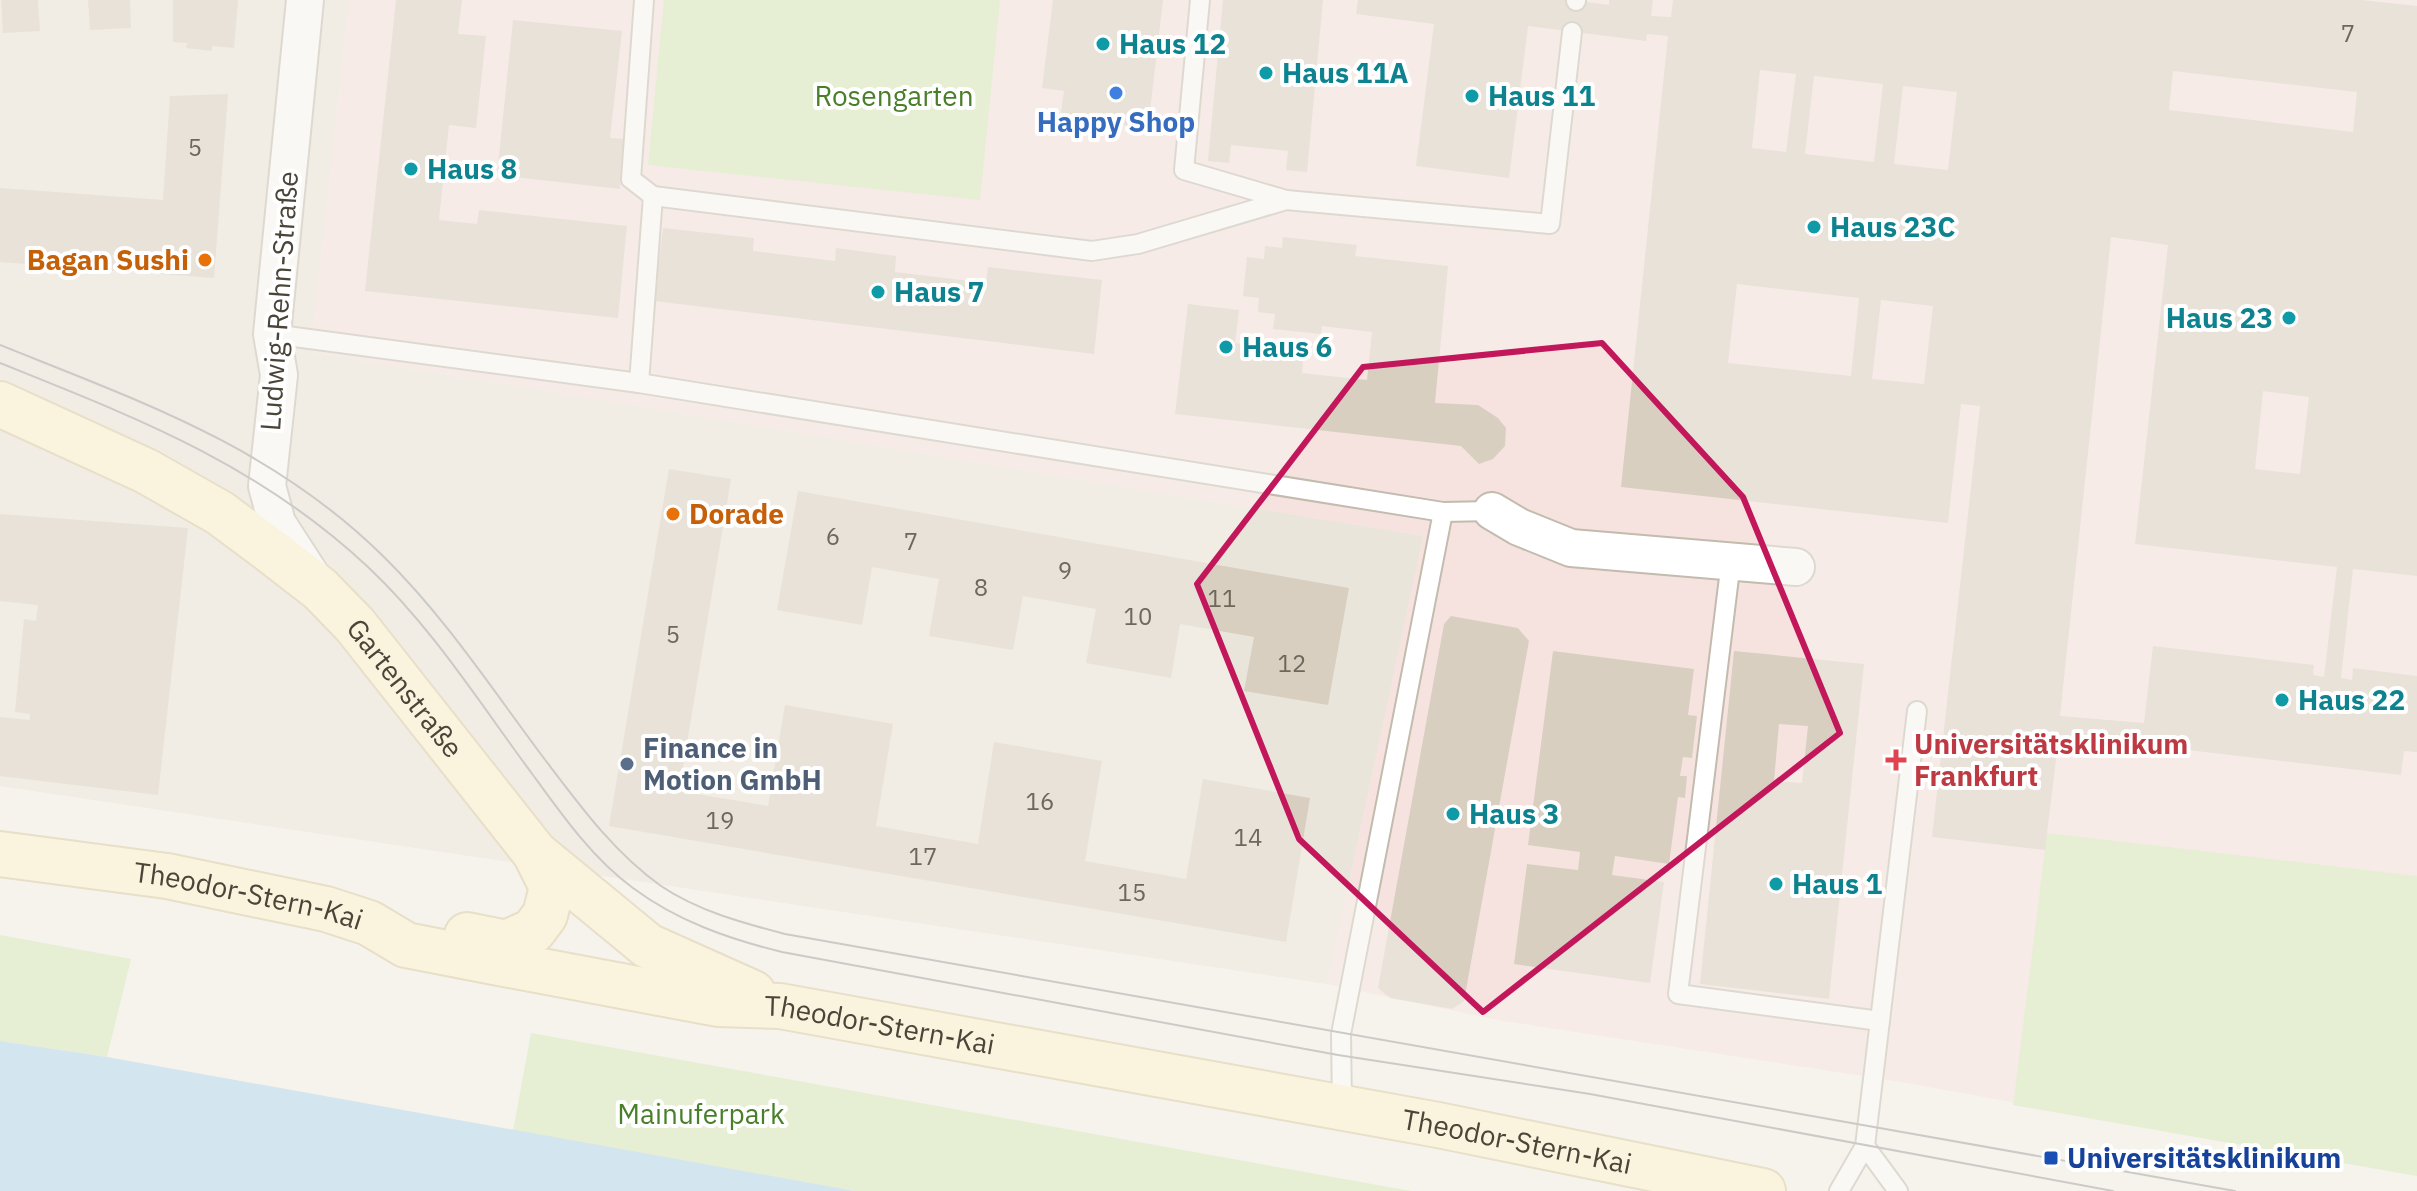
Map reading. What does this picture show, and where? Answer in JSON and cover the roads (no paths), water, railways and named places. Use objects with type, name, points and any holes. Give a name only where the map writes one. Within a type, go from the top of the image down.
[{"type":"main road","name":"Gartenstraße","points":[[0,404],[146,471],[220,513],[320,589],[386,661],[535,853],[604,914],[648,946],[780,1006]]},
{"type":"main road","points":[[369,923],[409,924],[506,943],[518,940],[533,931],[551,900],[552,887],[535,853]]},
{"type":"main road","name":"Theodor-Stern-Kai","points":[[0,854],[167,876],[326,909],[369,923],[406,945],[421,948],[718,1004],[780,1006],[1342,1108],[1763,1191]]},
{"type":"street","name":"Ludwig-Rehn-Straße","points":[[305,0],[272,334],[279,375],[267,486],[277,523],[320,589]]},
{"type":"street","points":[[1492,511],[1519,527],[1571,548],[1796,567]]},
{"type":"lane","points":[[644,0],[631,179],[653,196],[1092,251],[1138,244],[1286,200]]},
{"type":"lane","points":[[1200,0],[1184,170],[1286,200],[1550,224],[1572,32]]},
{"type":"lane","points":[[639,383],[653,196]]},
{"type":"lane","points":[[272,334],[639,383],[1443,512],[1492,511]]},
{"type":"lane","points":[[1342,1108],[1341,1034],[1443,512]]},
{"type":"lane","points":[[1731,561],[1678,994],[1880,1021]]},
{"type":"lane","points":[[1839,1191],[1865,1146],[1917,711]]},
{"type":"lane","points":[[1865,1146],[1898,1191]]},
{"type":"water","points":[[0,1041],[107,1057],[855,1191],[0,1191]]},
{"type":"tram line","points":[[0,345],[204,431],[297,485],[341,519],[384,557],[427,604],[569,792],[627,858],[675,895],[721,915],[785,934],[2235,1191]]},
{"type":"tram line","points":[[0,363],[194,447],[283,499],[326,531],[368,567],[413,615],[591,850],[650,900],[704,928],[782,952],[1338,1055],[1590,1094],[2113,1191]]},
{"type":"place","name":"Haus 12","points":[[1103,44]]},
{"type":"place","name":"Haus 11A","points":[[1266,73]]},
{"type":"place","name":"Happy Shop","points":[[1116,93]]},
{"type":"place","name":"Haus 11","points":[[1472,96]]},
{"type":"place","name":"Haus 8","points":[[411,169]]},
{"type":"place","name":"Haus 23C","points":[[1814,227]]},
{"type":"place","name":"Bagan Sushi","points":[[205,260]]},
{"type":"place","name":"Haus 7","points":[[878,292]]},
{"type":"place","name":"Haus 23","points":[[2289,318]]},
{"type":"place","name":"Haus 6","points":[[1226,347]]},
{"type":"place","name":"Dorade","points":[[673,514]]},
{"type":"place","name":"Haus 22","points":[[2282,700]]},
{"type":"place","name":"Universitätsklinikum Frankfurt","points":[[1896,760]]},
{"type":"place","name":"Finance in Motion GmbH","points":[[627,764]]},
{"type":"place","name":"Haus 3","points":[[1453,814]]},
{"type":"place","name":"Haus 1","points":[[1776,884]]},
{"type":"place","name":"Universitätsklinikum","points":[[2051,1158]]},
{"type":"park label","name":"Rosengarten","points":[[894,96]]},
{"type":"park label","name":"Mainuferpark","points":[[701,1114]]}]
